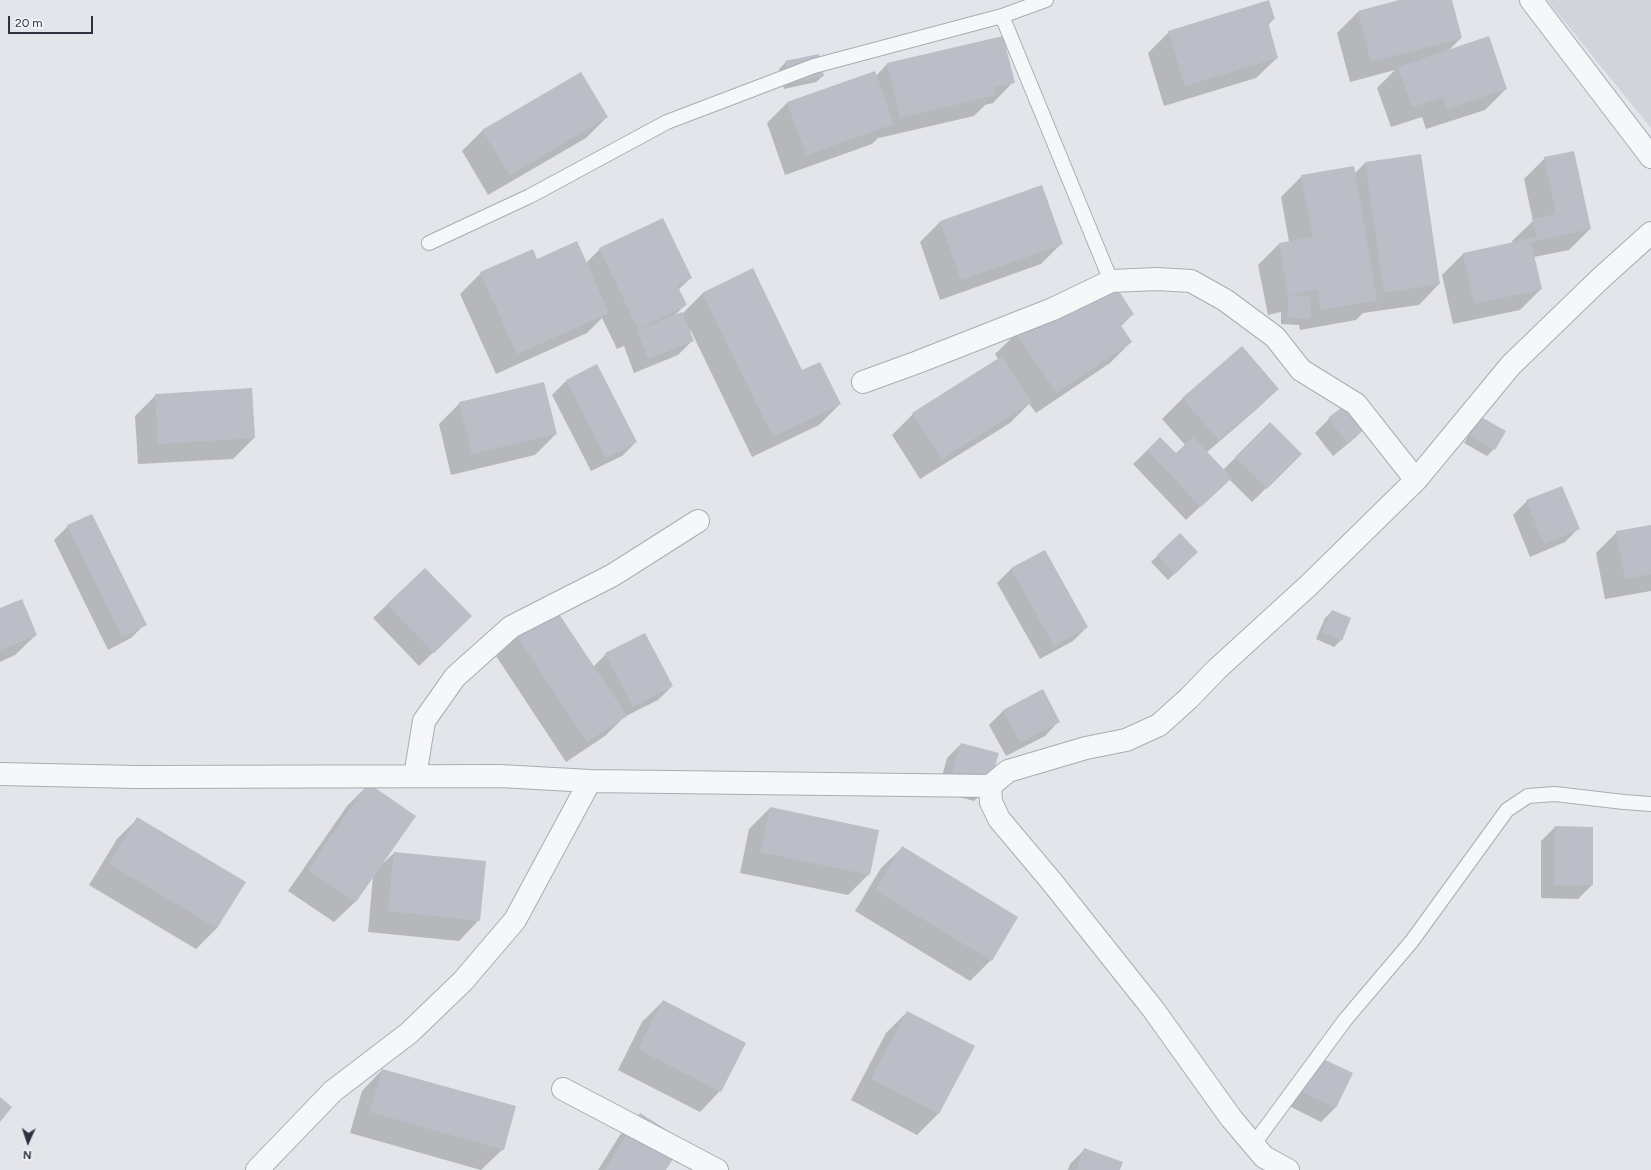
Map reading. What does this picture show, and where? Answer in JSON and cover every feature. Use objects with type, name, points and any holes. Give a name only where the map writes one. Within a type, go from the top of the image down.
[{"type":"street","points":[[1532,0],[1651,157]]},
{"type":"street","points":[[0,774],[136,777],[500,776],[590,782],[990,786],[1008,771],[1086,748],[1126,740],[1159,725],[1189,698],[1217,668],[1309,585],[1416,480],[1511,366],[1601,278],[1651,233]]},
{"type":"street","points":[[863,382],[1053,310],[1111,281],[1157,279],[1191,281],[1225,300],[1275,337],[1301,370],[1356,404],[1416,480]]},
{"type":"street","points":[[415,776],[424,721],[454,677],[511,627],[613,575],[698,521]]},
{"type":"street","points":[[257,1170],[333,1091],[410,1033],[467,976],[515,920],[590,782]]},
{"type":"street","points":[[990,786],[991,802],[999,819],[1052,882],[1153,1008],[1257,1157],[1288,1170]]},
{"type":"street","points":[[564,1089],[717,1170]]},
{"type":"lane","points":[[429,243],[530,196],[667,122],[814,66],[1002,16],[1046,0]]},
{"type":"lane","points":[[1002,16],[1111,281]]},
{"type":"lane","points":[[1257,1157],[1345,1020],[1412,941],[1507,810],[1528,796],[1555,794],[1651,804]]},
{"type":"shaded area","points":[[1547,0],[1651,0],[1651,128]]},
{"type":"building","points":[[1269,0],[1275,19],[1268,22],[1278,58],[1185,86],[1168,31]]},
{"type":"building","points":[[1399,0],[1452,0],[1462,38],[1371,62],[1358,11]]},
{"type":"building","points":[[1003,36],[1015,83],[994,87],[996,95],[900,118],[887,63]]},
{"type":"building","points":[[1489,36],[1507,89],[1447,109],[1443,97],[1412,107],[1398,67]]},
{"type":"building","points":[[819,54],[824,76],[790,83],[785,61]]},
{"type":"building","points":[[875,71],[894,124],[806,155],[787,102]]},
{"type":"building","points":[[581,72],[608,117],[510,175],[482,130]]},
{"type":"building","points":[[1574,151],[1591,229],[1531,242],[1542,289],[1474,304],[1463,253],[1537,237],[1532,219],[1556,214],[1544,157]]},
{"type":"building","points":[[1421,154],[1440,284],[1384,293],[1365,162]]},
{"type":"building","points":[[1354,166],[1377,300],[1321,310],[1317,289],[1288,295],[1279,243],[1313,237],[1301,175]]},
{"type":"building","points":[[1042,185],[1063,244],[961,280],[940,221]]},
{"type":"building","points":[[663,218],[692,278],[677,285],[687,305],[638,329],[599,248]]},
{"type":"building","points":[[577,241],[609,313],[517,354],[480,272],[533,249],[537,259]]},
{"type":"building","points":[[753,268],[802,370],[820,362],[841,404],[773,437],[702,293]]},
{"type":"building","points":[[1106,272],[1134,314],[1120,324],[1132,342],[1057,393],[1015,333]]},
{"type":"building","points":[[1289,295],[1311,297],[1310,319],[1287,317]]},
{"type":"building","points":[[682,312],[694,341],[648,359],[637,330]]},
{"type":"building","points":[[1242,346],[1279,389],[1219,440],[1182,398]]},
{"type":"building","points":[[1002,356],[1032,402],[942,459],[912,413]]},
{"type":"building","points":[[597,364],[637,442],[606,458],[566,380]]},
{"type":"building","points":[[544,382],[557,434],[472,454],[459,402]]},
{"type":"building","points":[[252,388],[255,438],[158,444],[155,394]]},
{"type":"building","points":[[1351,400],[1370,424],[1347,443],[1328,418]]},
{"type":"building","points":[[1481,417],[1506,431],[1495,450],[1470,436]]},
{"type":"building","points":[[1270,422],[1302,454],[1267,489],[1235,457]]},
{"type":"building","points":[[1160,437],[1176,453],[1193,437],[1232,478],[1201,507],[1147,450]]},
{"type":"building","points":[[1562,486],[1580,529],[1544,544],[1526,500]]},
{"type":"building","points":[[92,514],[147,625],[122,637],[67,525]]},
{"type":"building","points":[[1651,525],[1651,574],[1625,579],[1616,531]]},
{"type":"building","points":[[1180,533],[1198,552],[1175,574],[1157,555]]},
{"type":"building","points":[[1045,550],[1088,627],[1054,646],[1011,568]]},
{"type":"building","points":[[425,568],[472,616],[434,653],[387,604]]},
{"type":"building","points":[[22,599],[37,635],[0,650],[0,608]]},
{"type":"building","points":[[555,608],[627,716],[587,742],[516,634]]},
{"type":"building","points":[[1332,610],[1351,618],[1342,641],[1322,632]]},
{"type":"building","points":[[645,633],[673,686],[633,707],[605,653]]},
{"type":"building","points":[[1043,689],[1060,722],[1020,743],[1003,710]]},
{"type":"building","points":[[961,743],[999,753],[989,787],[951,777]]},
{"type":"building","points":[[368,783],[416,816],[356,902],[308,870]]},
{"type":"building","points":[[770,807],[879,830],[870,875],[760,852]]},
{"type":"building","points":[[137,817],[246,882],[217,928],[109,864]]},
{"type":"building","points":[[1555,826],[1593,827],[1593,885],[1554,885]]},
{"type":"building","points":[[902,846],[1018,917],[992,961],[875,890]]},
{"type":"building","points":[[394,852],[486,861],[480,921],[388,911]]},
{"type":"building","points":[[663,1000],[746,1043],[721,1092],[638,1049]]},
{"type":"building","points":[[907,1011],[975,1046],[939,1114],[871,1079]]},
{"type":"building","points":[[1319,1057],[1353,1073],[1336,1108],[1302,1092]]},
{"type":"building","points":[[382,1069],[516,1106],[504,1150],[370,1112]]},
{"type":"building","points":[[0,1097],[12,1107],[0,1122]]},
{"type":"building","points":[[640,1113],[684,1141],[666,1170],[605,1170]]},
{"type":"building","points":[[1084,1148],[1123,1162],[1120,1170],[1076,1170]]}]
